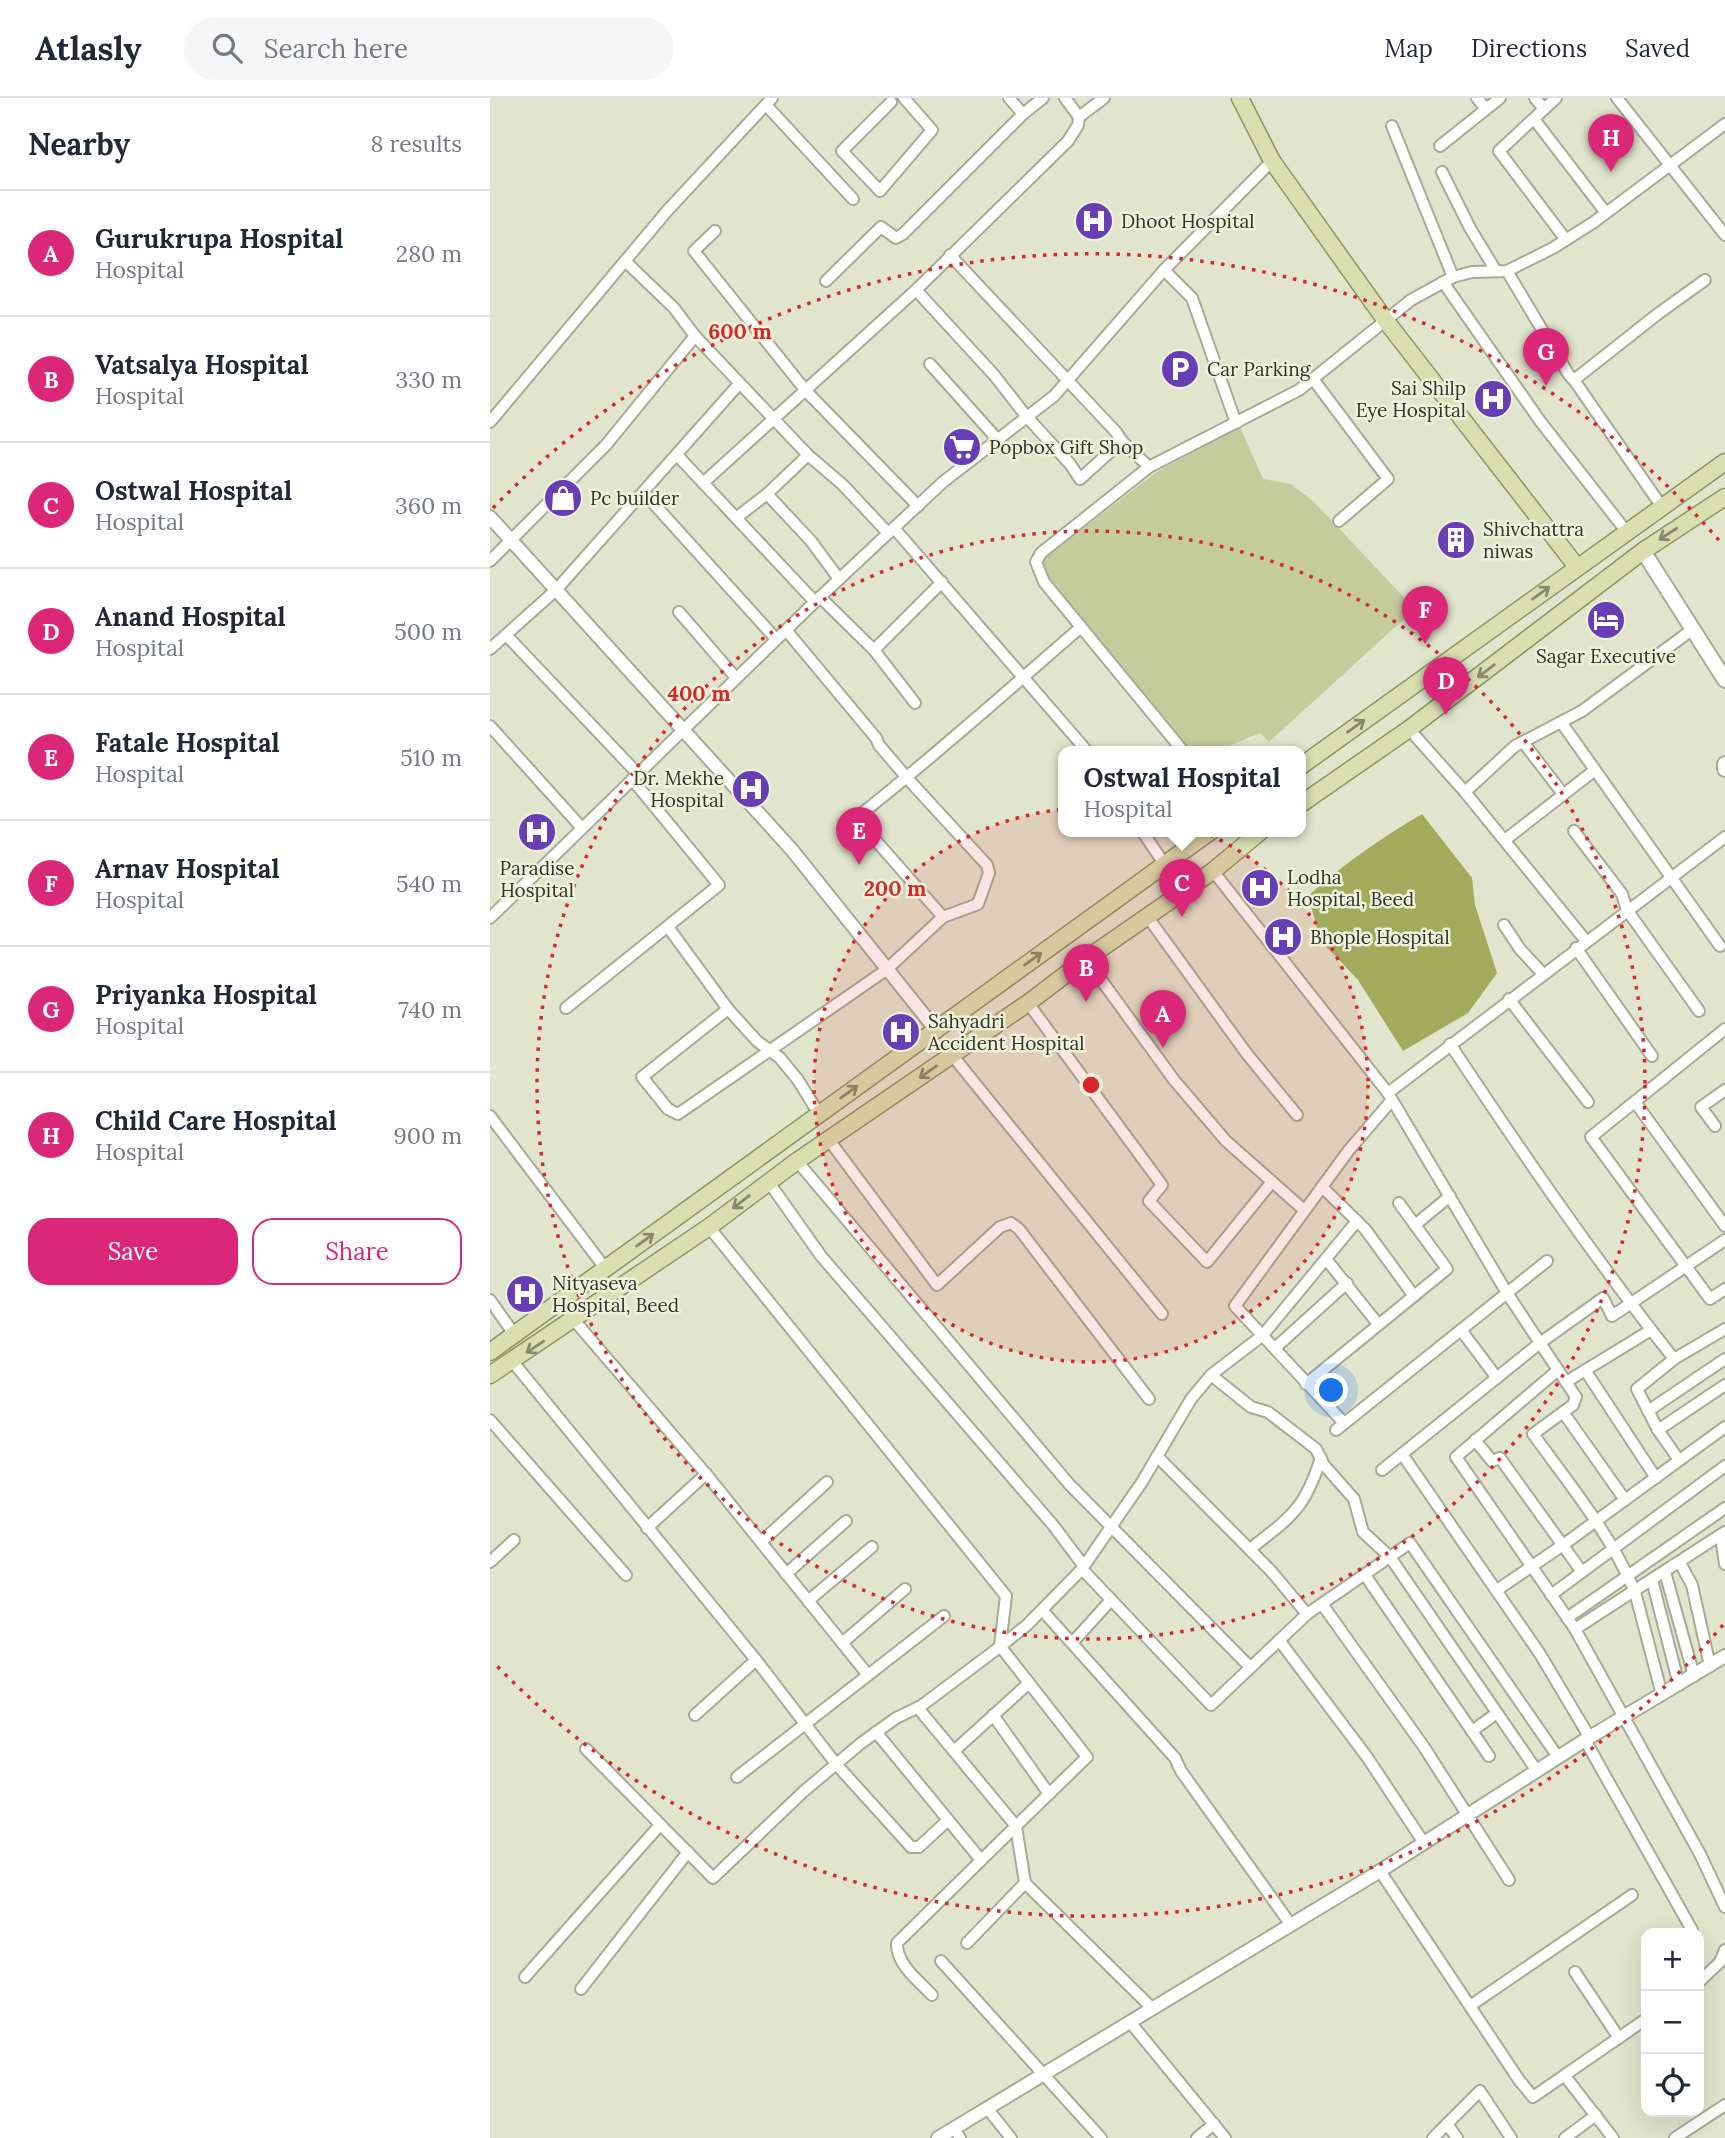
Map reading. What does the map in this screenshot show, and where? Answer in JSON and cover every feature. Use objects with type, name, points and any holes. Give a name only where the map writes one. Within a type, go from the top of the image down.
[{"type":"main road","points":[[1240,98],[1272,161],[1386,321],[1577,567]]},
{"type":"main road","points":[[1306,762],[1725,462]]},
{"type":"main road","points":[[1306,801],[1409,729],[1643,551],[1725,497]]},
{"type":"main road","points":[[1643,551],[1725,680]]},
{"type":"main road","points":[[490,1352],[1203,837]]},
{"type":"main road","points":[[490,1376],[709,1227],[768,1181],[1028,1003],[1086,959],[1213,871],[1254,837]]},
{"type":"street","points":[[891,102],[842,151],[880,191],[932,130],[904,98]]},
{"type":"street","points":[[1009,98],[1023,114]]},
{"type":"street","points":[[827,281],[881,227],[896,238],[903,234],[1023,114],[1043,98]]},
{"type":"street","points":[[703,483],[916,290],[1068,141],[1078,125],[1079,117],[1065,98]]},
{"type":"street","points":[[1079,117],[1104,98]]},
{"type":"street","points":[[1477,98],[1486,109]]},
{"type":"street","points":[[1440,146],[1500,98]]},
{"type":"street","points":[[1535,98],[1544,109]]},
{"type":"street","points":[[1556,98],[1499,151],[1566,240]]},
{"type":"street","points":[[1617,98],[1725,235]]},
{"type":"street","points":[[490,422],[667,211],[769,101],[853,199]]},
{"type":"street","points":[[1534,119],[1606,213]]},
{"type":"street","points":[[1179,746],[1044,582],[1037,562],[1041,553],[1149,467],[1299,390],[1411,300],[1448,280],[1472,272],[1502,271],[1566,240],[1725,124]]},
{"type":"street","points":[[1392,126],[1448,280],[1540,421],[1626,531]]},
{"type":"street","points":[[490,918],[817,599],[943,482],[1054,396],[1164,270],[1272,161]]},
{"type":"street","points":[[1442,172],[1465,219],[1569,375],[1662,507]]},
{"type":"street","points":[[715,231],[694,251],[806,391],[918,506]]},
{"type":"street","points":[[950,255],[1149,467]]},
{"type":"street","points":[[625,261],[674,308],[695,336],[808,455],[843,485],[942,582],[1083,746]]},
{"type":"street","points":[[1164,270],[1192,298],[1236,423]]},
{"type":"street","points":[[1574,380],[1705,280]]},
{"type":"street","points":[[916,290],[994,375],[1080,479],[1122,441]]},
{"type":"street","points":[[490,561],[606,445],[695,336]]},
{"type":"street","points":[[930,364],[998,440]]},
{"type":"street","points":[[1313,379],[1388,479],[1339,521]]},
{"type":"street","points":[[490,649],[556,590],[739,384]]},
{"type":"street","points":[[677,455],[817,599],[874,650],[915,703]]},
{"type":"street","points":[[736,518],[767,495],[808,455]]},
{"type":"street","points":[[644,493],[776,639]]},
{"type":"street","points":[[767,495],[811,541],[839,579]]},
{"type":"street","points":[[490,517],[792,850],[936,1030]]},
{"type":"street","points":[[874,650],[942,582]]},
{"type":"street","points":[[679,612],[736,678]]},
{"type":"street","points":[[943,917],[856,818],[907,778],[1081,626]]},
{"type":"street","points":[[728,1009],[642,1077],[668,1109],[678,1114],[887,968],[943,917],[978,904],[989,873],[987,865],[907,778],[786,629]]},
{"type":"street","points":[[1465,792],[1493,764],[1523,742],[1582,711],[1692,629]]},
{"type":"street","points":[[508,637],[635,777],[719,885],[566,1008]]},
{"type":"street","points":[[1561,722],[1720,946]]},
{"type":"street","points":[[490,726],[582,828]]},
{"type":"street","points":[[1409,729],[1465,792],[1586,941]]},
{"type":"street","points":[[1523,742],[1563,794]]},
{"type":"street","points":[[1504,840],[1595,770]]},
{"type":"street","points":[[1574,831],[1622,894],[1627,910],[1699,1011]]},
{"type":"street","points":[[1146,837],[1165,865]]},
{"type":"street","points":[[1547,1261],[1340,1427],[1275,1348],[1235,1306],[1390,1097],[1450,1044],[1725,837]]},
{"type":"street","points":[[1213,871],[1390,1097],[1507,1293],[1576,1397],[1573,1405],[1533,1434],[1597,1520],[1628,1576],[1635,1592],[1662,1695]]},
{"type":"street","points":[[1147,916],[1247,1054],[1297,1115]]},
{"type":"street","points":[[1504,925],[1543,974]]},
{"type":"street","points":[[668,927],[728,1009],[757,1041],[780,1058],[819,1114]]},
{"type":"street","points":[[1576,948],[1652,1056]]},
{"type":"street","points":[[1086,959],[1174,1080],[1226,1142],[1304,1210]]},
{"type":"street","points":[[1510,999],[1588,1102]]},
{"type":"street","points":[[1028,1003],[1162,1185],[1149,1202],[1207,1262],[1271,1183]]},
{"type":"street","points":[[1725,1030],[1591,1137],[1710,1299],[1725,1289]]},
{"type":"street","points":[[1450,1044],[1522,1152],[1674,1359]]},
{"type":"street","points":[[952,1055],[1162,1314]]},
{"type":"street","points":[[1715,1126],[1701,1107],[1725,1090]]},
{"type":"street","points":[[1634,1102],[1725,1226]]},
{"type":"street","points":[[490,1116],[605,1268]]},
{"type":"street","points":[[829,1140],[937,1285],[1000,1227],[1011,1223],[1019,1229],[1149,1399]]},
{"type":"street","points":[[797,1161],[1069,1484],[1250,1667]]},
{"type":"street","points":[[768,1181],[821,1256],[1053,1525],[1083,1567],[1212,1705],[1307,1614],[1410,1544],[1558,1757]]},
{"type":"street","points":[[1322,1187],[1357,1221],[1414,1296]]},
{"type":"street","points":[[1415,1225],[1450,1196]]},
{"type":"street","points":[[1306,1384],[1447,1269],[1399,1203]]},
{"type":"street","points":[[586,1749],[713,1878],[836,1764],[876,1732],[896,1718],[918,1708],[1000,1647],[1042,1610],[1083,1567],[1112,1528],[1191,1399],[1211,1375],[1263,1335],[1357,1221]]},
{"type":"street","points":[[709,1227],[1006,1596],[1000,1647],[1087,1757],[897,1943],[896,1951],[904,1966],[932,1995]]},
{"type":"street","points":[[1382,1470],[1540,1343],[1602,1298],[1612,1316],[1725,1240]]},
{"type":"street","points":[[1326,1259],[1378,1324]]},
{"type":"street","points":[[1275,1348],[1347,1283]]},
{"type":"street","points":[[490,1300],[514,1334]]},
{"type":"street","points":[[574,1320],[706,1474],[868,1675]]},
{"type":"street","points":[[1679,1460],[1658,1430],[1637,1389],[1674,1359],[1725,1329]]},
{"type":"street","points":[[1461,1330],[1497,1378]]},
{"type":"street","points":[[1566,1382],[1651,1330]]},
{"type":"street","points":[[1648,1412],[1725,1359]]},
{"type":"street","points":[[513,1362],[756,1660],[836,1764],[911,1847],[919,1847],[948,1820]]},
{"type":"street","points":[[1558,1370],[1456,1457],[1575,1629],[1700,1854],[1725,1907]]},
{"type":"street","points":[[1585,1370],[1656,1478]]},
{"type":"street","points":[[1211,1375],[1251,1407],[1268,1412],[1316,1449],[1324,1465],[1354,1499],[1363,1532],[1390,1557],[1537,1771]]},
{"type":"street","points":[[1658,1430],[1725,1385]]},
{"type":"street","points":[[1563,1412],[1625,1500]]},
{"type":"street","points":[[490,1420],[626,1575]]},
{"type":"street","points":[[1497,1590],[1725,1427]]},
{"type":"street","points":[[1475,1440],[1492,1461],[1500,1458],[1582,1572]]},
{"type":"street","points":[[1402,1454],[1540,1654],[1691,1928]]},
{"type":"street","points":[[1157,1456],[1250,1549],[1307,1614]]},
{"type":"street","points":[[1250,1549],[1300,1506],[1321,1458]]},
{"type":"street","points":[[1551,1595],[1725,1466]]},
{"type":"street","points":[[647,1528],[706,1474]]},
{"type":"street","points":[[761,1542],[827,1482]]},
{"type":"street","points":[[1567,1618],[1725,1507]]},
{"type":"street","points":[[786,1574],[846,1521]]},
{"type":"street","points":[[1575,1629],[1723,1534]]},
{"type":"street","points":[[1723,1534],[1725,1564]]},
{"type":"street","points":[[490,1562],[514,1540]]},
{"type":"street","points":[[808,1601],[872,1547]]},
{"type":"street","points":[[1680,1563],[1692,1585],[1710,1666]]},
{"type":"street","points":[[1665,1572],[1694,1676]]},
{"type":"street","points":[[1365,1574],[1489,1756]]},
{"type":"street","points":[[1652,1580],[1679,1685]]},
{"type":"street","points":[[842,1643],[905,1589]]},
{"type":"street","points":[[1072,1643],[1111,1600]]},
{"type":"street","points":[[1322,1604],[1424,1747],[1509,1880]]},
{"type":"street","points":[[1042,1610],[1175,1758],[1181,1771],[1291,1925]]},
{"type":"street","points":[[737,1777],[944,1616]]},
{"type":"street","points":[[1279,1640],[1367,1757],[1424,1843]]},
{"type":"street","points":[[938,2138],[957,2133],[988,2108],[1380,1871],[1558,1757],[1725,1656]]},
{"type":"street","points":[[695,1715],[756,1660]]},
{"type":"street","points":[[954,1751],[1029,1683]]},
{"type":"street","points":[[918,1708],[1016,1826],[1025,1882],[1152,2008]]},
{"type":"street","points":[[1472,1731],[1497,1713]]},
{"type":"street","points":[[993,1715],[1049,1794]]},
{"type":"street","points":[[876,1732],[981,1860]]},
{"type":"street","points":[[525,1977],[660,1825]]},
{"type":"street","points":[[581,1989],[688,1852]]},
{"type":"street","points":[[1380,1871],[1533,2097],[1641,2023]]},
{"type":"street","points":[[967,1943],[1025,1882]]},
{"type":"street","points":[[1470,2006],[1632,1895]]},
{"type":"street","points":[[1704,1977],[1720,1962],[1725,1950]]},
{"type":"street","points":[[941,1961],[1101,2138]]},
{"type":"street","points":[[1575,1972],[1619,2038]]},
{"type":"street","points":[[1130,2022],[1225,2138]]},
{"type":"street","points":[[1565,2076],[1613,2138]]},
{"type":"street","points":[[1433,2138],[1480,2091],[1511,2138]]},
{"type":"street","points":[[1675,2138],[1725,2105]]},
{"type":"street","points":[[988,2108],[1011,2138]]},
{"type":"street","points":[[1565,2138],[1596,2115]]},
{"type":"street","points":[[1197,2138],[1214,2124]]},
{"type":"street","points":[[1447,2124],[1457,2138]]},
{"type":"shaded area","points":[[1240,427],[1263,479],[1291,484],[1314,502],[1415,609],[1269,742],[1260,733],[1229,746],[1183,746],[1041,568],[1044,559],[1155,473]]},
{"type":"shaded area","points":[[1422,814],[1472,878],[1475,905],[1497,973],[1468,1013],[1403,1051],[1358,980],[1321,941],[1308,896],[1363,852]]},
{"type":"place","name":"Child Care Hospital","points":[[1611,172]]},
{"type":"place","name":"Dhoot Hospital","points":[[1094,221]]},
{"type":"place","name":"Car Parking","points":[[1180,369]]},
{"type":"place","name":"Priyanka Hospital","points":[[1546,386]]},
{"type":"place","name":"Sai Shilp Eye Hospital","points":[[1493,399]]},
{"type":"place","name":"Popbox Gift Shop","points":[[962,447]]},
{"type":"place","name":"Pc builder","points":[[563,498]]},
{"type":"place","name":"Shivchattra niwas","points":[[1456,540]]},
{"type":"place","name":"Sagar Executive","points":[[1606,620]]},
{"type":"place","name":"Arnav Hospital","points":[[1425,644]]},
{"type":"place","name":"Anand Hospital","points":[[1446,715]]},
{"type":"place","name":"Dr. Mekhe Hospital","points":[[751,789]]},
{"type":"place","name":"Paradise Hospital","points":[[537,832]]},
{"type":"place","name":"Fatale Hospital","points":[[859,865]]},
{"type":"place","name":"Lodha Hospital, Beed","points":[[1260,888]]},
{"type":"place","name":"Ostwal Hospital","points":[[1182,917]]},
{"type":"place","name":"Bhople Hospital","points":[[1283,937]]},
{"type":"place","name":"Vatsalya Hospital","points":[[1086,1002]]},
{"type":"place","name":"Sahyadri Accident Hospital","points":[[901,1032]]},
{"type":"place","name":"Gurukrupa Hospital","points":[[1163,1048]]},
{"type":"place","name":"Nityaseva Hospital, Beed","points":[[525,1294]]}]
